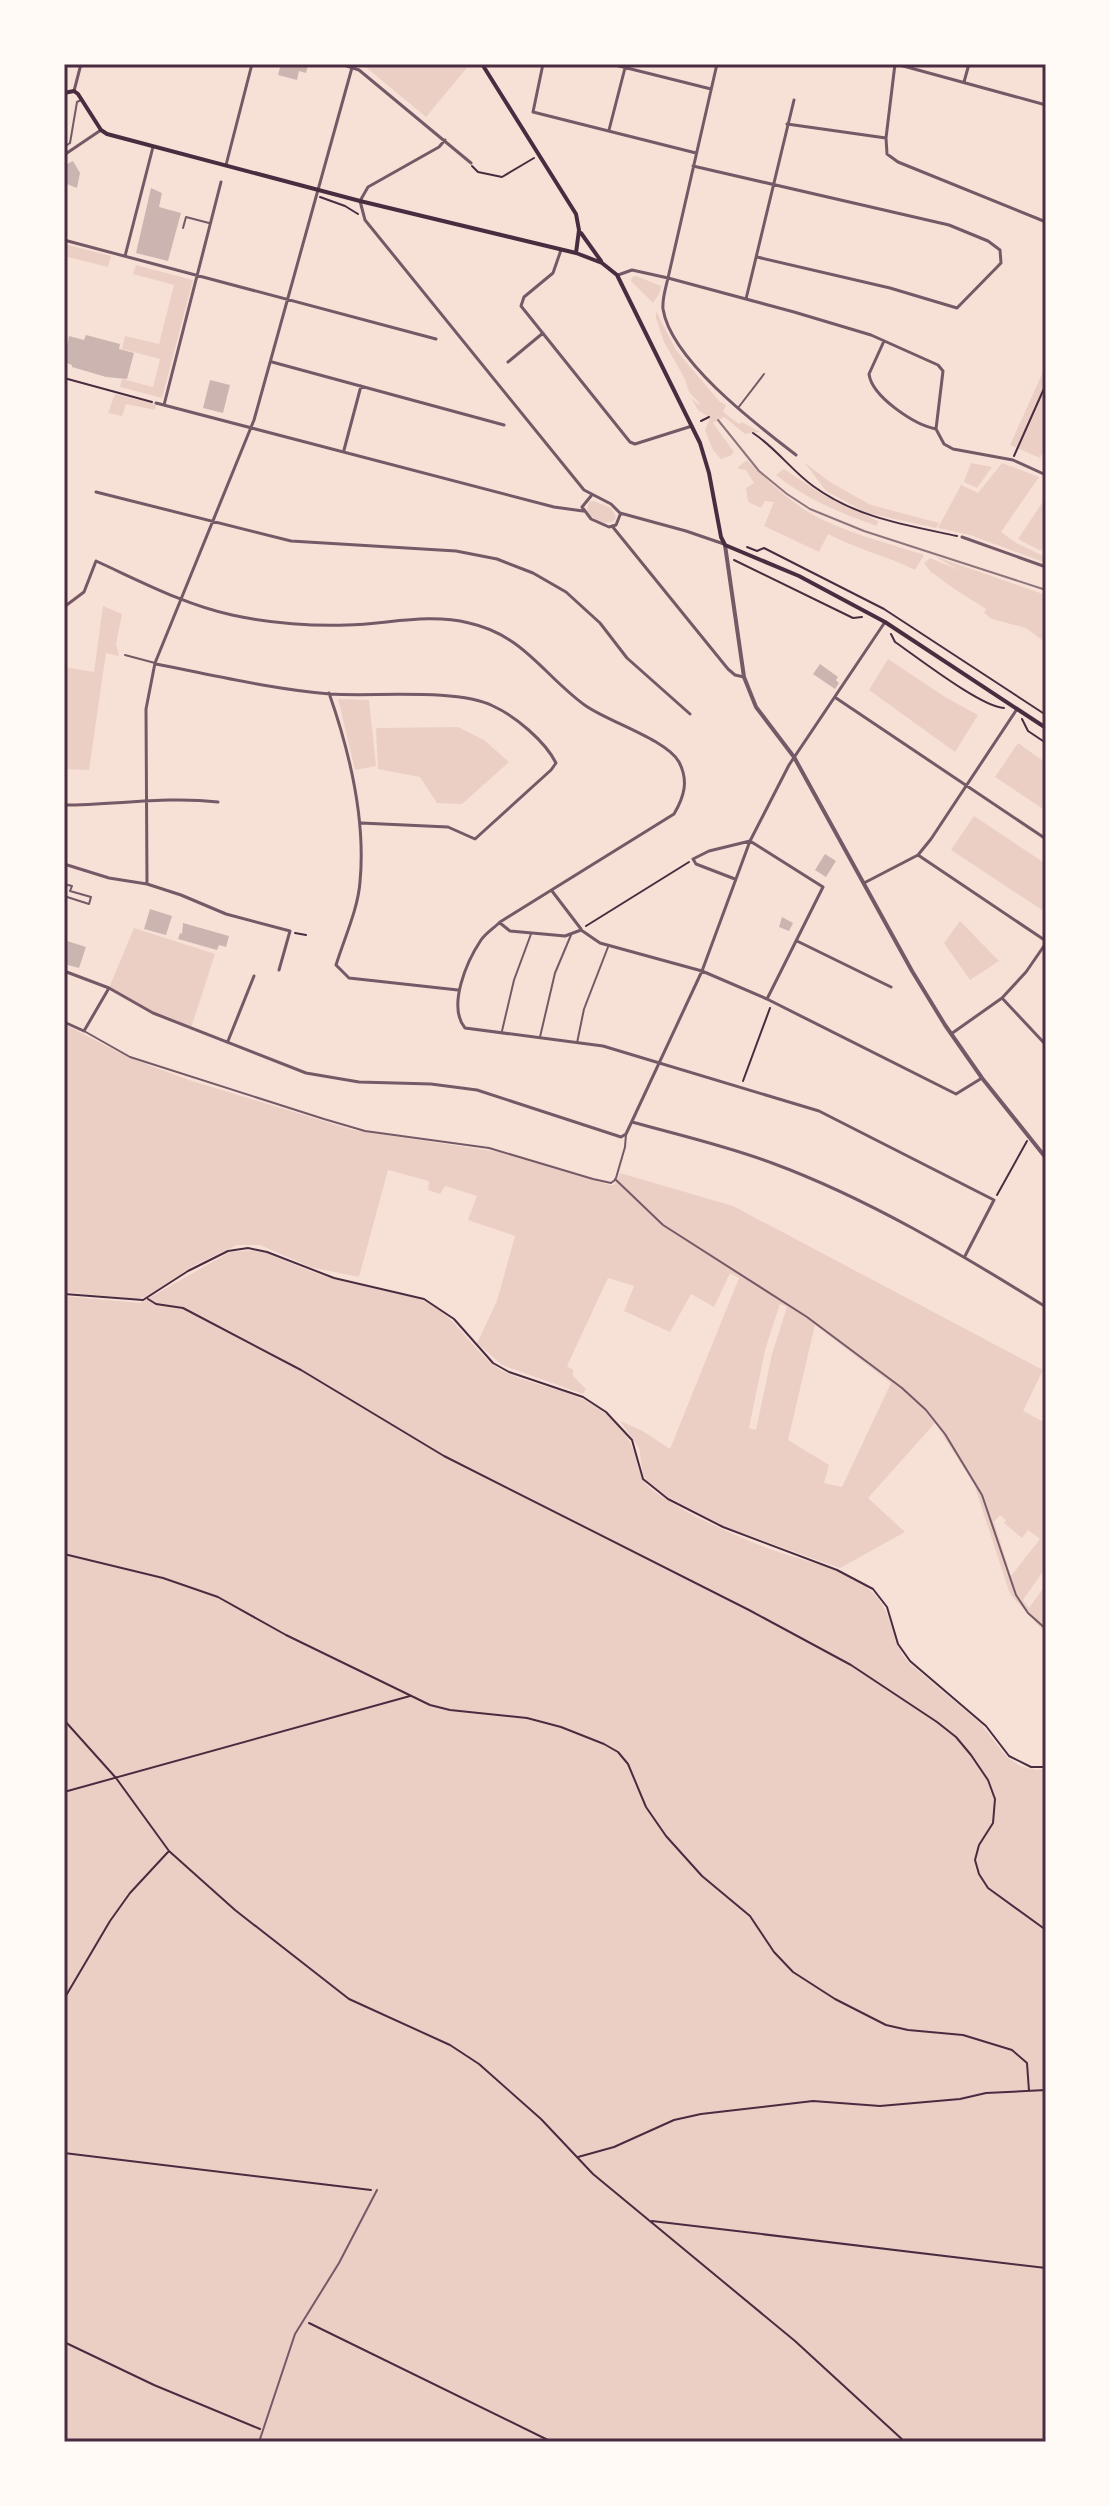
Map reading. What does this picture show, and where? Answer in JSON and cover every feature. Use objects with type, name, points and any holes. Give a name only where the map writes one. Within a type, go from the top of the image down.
[{"type":"main road","points":[[482,64],[576,214],[579,230],[576,253]]},
{"type":"main road","points":[[64,93],[74,91],[101,130],[153,147],[318,192],[576,253],[602,263],[617,275],[692,426],[707,464],[725,545],[799,576],[885,622],[1046,728]]},
{"type":"main road","points":[[579,230],[602,263]]},
{"type":"street","points":[[74,91],[81,64]]},
{"type":"street","points":[[225,166],[252,64]]},
{"type":"street","points":[[341,64],[359,70],[471,163]]},
{"type":"street","points":[[543,64],[533,112],[696,153]]},
{"type":"street","points":[[611,64],[711,89]]},
{"type":"street","points":[[717,64],[663,312],[678,342],[712,384],[737,409],[796,455]]},
{"type":"street","points":[[1046,105],[896,64],[886,138],[887,154],[898,162],[1046,222]]},
{"type":"street","points":[[964,82],[969,64]]},
{"type":"street","points":[[147,884],[146,709],[155,663],[250,429],[289,301],[352,66]]},
{"type":"street","points":[[609,130],[626,66]]},
{"type":"street","points":[[64,147],[69,140],[73,112],[77,102],[82,99]]},
{"type":"street","points":[[746,299],[794,100]]},
{"type":"street","points":[[787,124],[886,138]]},
{"type":"street","points":[[64,155],[101,130]]},
{"type":"street","points":[[445,140],[439,147],[368,187],[360,201],[365,220],[577,483],[591,496],[604,499],[620,513],[725,545],[744,677],[756,707],[794,757],[912,971],[951,1034],[1046,1158]]},
{"type":"street","points":[[125,256],[153,147]]},
{"type":"street","points":[[693,166],[949,225],[988,241],[1000,250],[1001,263],[957,308],[890,288],[757,257]]},
{"type":"street","points":[[164,405],[221,182]]},
{"type":"street","points":[[183,228],[186,217],[210,223]]},
{"type":"street","points":[[64,240],[436,339]]},
{"type":"street","points":[[561,250],[553,273],[521,303],[543,333],[630,442],[635,444],[692,426]]},
{"type":"street","points":[[617,275],[632,270],[746,299],[884,341],[941,367],[936,429],[941,442],[947,447],[1013,460],[1046,475]]},
{"type":"street","points":[[508,362],[543,333]]},
{"type":"street","points":[[884,341],[869,374],[870,380],[886,400],[911,420],[936,429]]},
{"type":"street","points":[[270,361],[504,425]]},
{"type":"street","points":[[737,409],[764,374]]},
{"type":"street","points":[[344,450],[361,386]]},
{"type":"street","points":[[156,403],[554,507],[583,511],[591,519],[609,527],[618,522],[620,513]]},
{"type":"street","points":[[96,492],[291,541],[456,551],[497,559],[533,573],[566,592],[600,623],[627,658],[690,714]]},
{"type":"street","points":[[583,511],[584,502],[591,496]]},
{"type":"street","points":[[612,526],[728,669],[744,677]]},
{"type":"street","points":[[962,537],[1046,567]]},
{"type":"street","points":[[64,607],[84,592],[96,561],[179,598],[230,615],[282,623],[348,625],[437,618],[469,623],[499,633],[526,650],[586,706],[659,745],[678,760],[684,776],[684,797],[674,814],[500,922],[482,939],[458,990],[458,1020],[465,1028],[603,1046],[819,1111],[994,1200],[965,1256]]},
{"type":"street","points":[[64,1022],[130,1057],[365,1131],[489,1148],[611,1183],[625,1147],[626,1134],[702,971],[750,841],[794,757],[885,622]]},
{"type":"street","points":[[125,655],[242,681],[329,693],[456,698],[493,705],[529,731],[556,763],[475,839],[448,827],[361,823]]},
{"type":"street","points":[[329,693],[342,729],[361,823],[360,885],[336,965],[349,978],[458,990]]},
{"type":"street","points":[[836,698],[1046,839]]},
{"type":"street","points":[[864,883],[918,855],[1017,709]]},
{"type":"street","points":[[64,805],[183,798],[218,802]]},
{"type":"street","points":[[735,879],[696,864],[693,859],[717,848],[750,841],[823,887],[767,999]]},
{"type":"street","points":[[918,855],[1046,942],[1026,972],[1002,998],[951,1034]]},
{"type":"street","points":[[64,864],[109,878],[147,884],[226,914],[290,931],[279,970]]},
{"type":"street","points":[[64,884],[72,886],[70,891],[91,897],[89,904],[64,896]]},
{"type":"street","points":[[552,891],[581,930],[609,946],[702,971],[767,999],[956,1094],[982,1078]]},
{"type":"street","points":[[500,922],[510,931],[571,935],[581,930]]},
{"type":"street","points":[[502,1033],[514,980],[532,932]]},
{"type":"street","points":[[540,1038],[555,973],[571,935]]},
{"type":"street","points":[[796,940],[891,987]]},
{"type":"street","points":[[577,1043],[591,988],[609,946]]},
{"type":"street","points":[[64,971],[109,988],[153,1013],[306,1073],[359,1082],[431,1084],[477,1090],[621,1137],[626,1134]]},
{"type":"street","points":[[228,1041],[254,976]]},
{"type":"street","points":[[84,1031],[109,988]]},
{"type":"street","points":[[1002,998],[1046,1045]]},
{"type":"street","points":[[632,1122],[741,1152],[795,1172],[965,1256],[1046,1307]]},
{"type":"street","points":[[615,1179],[663,1225],[807,1317],[902,1388],[936,1421],[982,1495],[1016,1595],[1028,1613],[1046,1629]]},
{"type":"street","points":[[259,2442],[295,2334],[339,2263],[377,2190]]},
{"type":"path","points":[[471,163],[478,172],[502,177],[538,156]]},
{"type":"path","points":[[318,192],[358,214]]},
{"type":"path","points":[[64,378],[156,403]]},
{"type":"path","points":[[1013,460],[1046,384]]},
{"type":"path","points":[[701,421],[709,417]]},
{"type":"path","points":[[753,433],[813,486],[864,514],[962,537]]},
{"type":"path","points":[[745,547],[757,551],[764,548],[884,609],[1046,715]]},
{"type":"path","points":[[738,562],[795,587],[853,618]]},
{"type":"path","points":[[895,642],[994,707]]},
{"type":"path","points":[[1028,731],[1046,743]]},
{"type":"path","points":[[581,930],[693,859]]},
{"type":"path","points":[[290,931],[306,935]]},
{"type":"path","points":[[741,1086],[773,1002]]},
{"type":"path","points":[[994,1200],[1024,1145]]},
{"type":"path","points":[[64,1294],[139,1301],[228,1251],[248,1248],[267,1252],[334,1278],[380,1287],[432,1303],[454,1319],[493,1363],[509,1372],[583,1397],[606,1412],[632,1440],[643,1479],[668,1499],[723,1527],[837,1570],[873,1589],[887,1607],[898,1644],[910,1661],[986,1726],[1009,1756],[1031,1767],[1046,1767]]},
{"type":"path","points":[[147,1299],[156,1304],[183,1308],[301,1370],[444,1456],[851,1665],[937,1722],[956,1737],[971,1755],[988,1780],[995,1799],[993,1823],[979,1845],[975,1860],[979,1874],[988,1888],[1046,1930]]},
{"type":"path","points":[[64,1554],[163,1578],[218,1597],[286,1635],[430,1705],[527,1718],[561,1727],[618,1752],[628,1764],[646,1807],[666,1836],[702,1876],[742,1908],[793,1972],[835,1999],[886,2025],[963,2035],[1012,2050],[1027,2063],[1029,2091]]},
{"type":"path","points":[[64,1792],[412,1696]]},
{"type":"path","points":[[64,1720],[116,1778],[169,1851],[235,1910],[349,1999],[450,2045],[479,2064],[541,2119],[593,2174],[795,2341],[905,2442]]},
{"type":"path","points":[[64,1999],[110,1921],[130,1893],[169,1851]]},
{"type":"path","points":[[577,2157],[614,2147],[674,2120],[701,2114],[813,2101],[880,2106],[960,2099],[986,2093],[1046,2090]]},
{"type":"path","points":[[64,2153],[377,2190]]},
{"type":"path","points":[[651,2221],[1046,2268]]},
{"type":"path","points":[[305,2321],[552,2442]]},
{"type":"path","points":[[64,2342],[154,2385],[264,2431]]},
{"type":"shaded area","points":[[362,64],[470,64],[426,117]]},
{"type":"shaded area","points":[[64,244],[111,256],[108,267],[64,256]]},
{"type":"shaded area","points":[[136,265],[193,280],[162,398],[120,387],[122,379],[153,387],[160,359],[122,349],[125,336],[159,344],[174,285],[133,274]]},
{"type":"shaded area","points":[[636,276],[661,286],[653,303],[631,281]]},
{"type":"shaded area","points":[[656,311],[676,350],[719,401],[726,405],[723,412],[739,424],[742,422],[760,432],[745,434],[724,417],[713,423],[734,452],[730,456],[721,459],[713,450],[705,430],[710,418],[698,410],[691,398],[700,404],[689,392],[664,342]]},
{"type":"shaded area","points":[[1046,365],[1046,447],[1040,458],[1010,445]]},
{"type":"shaded area","points":[[115,394],[156,404],[155,410],[126,404],[122,416],[108,413]]},
{"type":"shaded area","points":[[747,460],[782,493],[819,518],[924,555],[915,570],[828,534],[819,552],[764,526],[774,502],[765,501],[761,508],[748,502],[746,488],[754,483],[746,470],[738,467]]},
{"type":"shaded area","points":[[804,462],[830,482],[871,505],[939,523],[936,528],[867,513],[826,491]]},
{"type":"shaded area","points":[[971,463],[992,467],[977,488],[964,482]]},
{"type":"shaded area","points":[[1002,463],[1039,477],[1001,532],[1046,557],[1046,563],[970,535],[938,528],[961,485],[978,493]]},
{"type":"shaded area","points":[[784,469],[823,495],[878,521],[877,526],[799,491],[776,475]]},
{"type":"shaded area","points":[[1046,497],[1046,537],[1041,551],[1018,539]]},
{"type":"shaded area","points":[[589,502],[611,508],[616,517],[614,521],[602,522],[586,512]]},
{"type":"shaded area","points":[[934,556],[1046,595],[1046,643],[1026,628],[992,619],[984,613],[986,609],[931,572],[924,563],[930,558],[959,570]]},
{"type":"shaded area","points":[[103,606],[122,614],[116,644],[119,656],[106,653],[89,770],[64,769],[64,667],[94,672]]},
{"type":"shaded area","points":[[888,659],[978,715],[955,752],[869,690]]},
{"type":"shaded area","points":[[338,699],[369,700],[376,766],[355,770]]},
{"type":"shaded area","points":[[458,727],[484,740],[509,762],[462,804],[437,803],[420,777],[378,769],[376,728]]},
{"type":"shaded area","points":[[1018,743],[1046,763],[1046,811],[995,777]]},
{"type":"shaded area","points":[[974,816],[1046,864],[1046,905],[1042,910],[951,850]]},
{"type":"shaded area","points":[[960,921],[999,961],[970,980],[944,943]]},
{"type":"shaded area","points":[[134,928],[215,954],[191,1028],[153,1013],[109,988]]},
{"type":"shaded area","points":[[64,1024],[130,1058],[189,1080],[353,1130],[499,1152],[610,1185],[614,1185],[620,1173],[733,1206],[1043,1370],[1023,1411],[1046,1423],[1046,1567],[1023,1600],[1029,1608],[1046,1584],[1046,1634],[1010,1594],[974,1484],[935,1423],[868,1498],[905,1532],[840,1568],[725,1527],[648,1483],[643,1475],[639,1448],[620,1421],[641,1430],[670,1449],[739,1278],[730,1273],[714,1307],[691,1294],[670,1332],[624,1311],[634,1286],[608,1278],[567,1366],[586,1389],[583,1394],[502,1365],[477,1343],[497,1301],[515,1236],[468,1220],[477,1196],[445,1186],[440,1194],[428,1190],[429,1181],[388,1170],[359,1277],[310,1267],[260,1245],[237,1245],[191,1267],[149,1296],[136,1299],[64,1292]],"holes":[[[780,1304],[787,1307],[772,1354],[756,1430],[749,1428],[765,1350]],[[815,1325],[891,1383],[842,1487],[824,1483],[829,1465],[788,1440]],[[1000,1515],[1006,1520],[1004,1523],[1022,1538],[1028,1530],[1040,1539],[1011,1576],[994,1522]]]},
{"type":"shaded area","points":[[258,1250],[322,1275],[425,1301],[446,1315],[496,1367],[518,1378],[577,1396],[598,1408],[627,1437],[640,1474],[651,1489],[725,1530],[841,1573],[868,1588],[882,1604],[908,1662],[981,1724],[1007,1757],[1020,1766],[1037,1770],[1046,1768],[1046,2442],[64,2442],[64,1296],[140,1303],[230,1252]]},
{"type":"building","points":[[281,64],[308,65],[306,73],[299,71],[297,80],[278,75]]},
{"type":"building","points":[[73,161],[80,173],[77,188],[64,183],[65,165]]},
{"type":"building","points":[[151,188],[162,193],[159,207],[181,213],[168,261],[136,253]]},
{"type":"building","points":[[86,335],[120,344],[119,349],[134,353],[127,379],[106,377],[64,362],[69,336],[84,340]]},
{"type":"building","points":[[210,380],[230,385],[223,413],[203,408]]},
{"type":"building","points":[[820,664],[838,677],[836,680],[839,683],[835,689],[813,674]]},
{"type":"building","points":[[825,854],[836,861],[826,877],[815,870]]},
{"type":"building","points":[[150,909],[172,916],[166,935],[144,929]]},
{"type":"building","points":[[782,917],[793,923],[789,931],[779,927]]},
{"type":"building","points":[[183,923],[229,936],[226,947],[219,945],[217,950],[178,939]]},
{"type":"building","points":[[64,940],[86,947],[79,968],[64,964]]},
{"type":"tram line","points":[[718,420],[759,471],[810,509],[864,531],[1046,590]]}]
